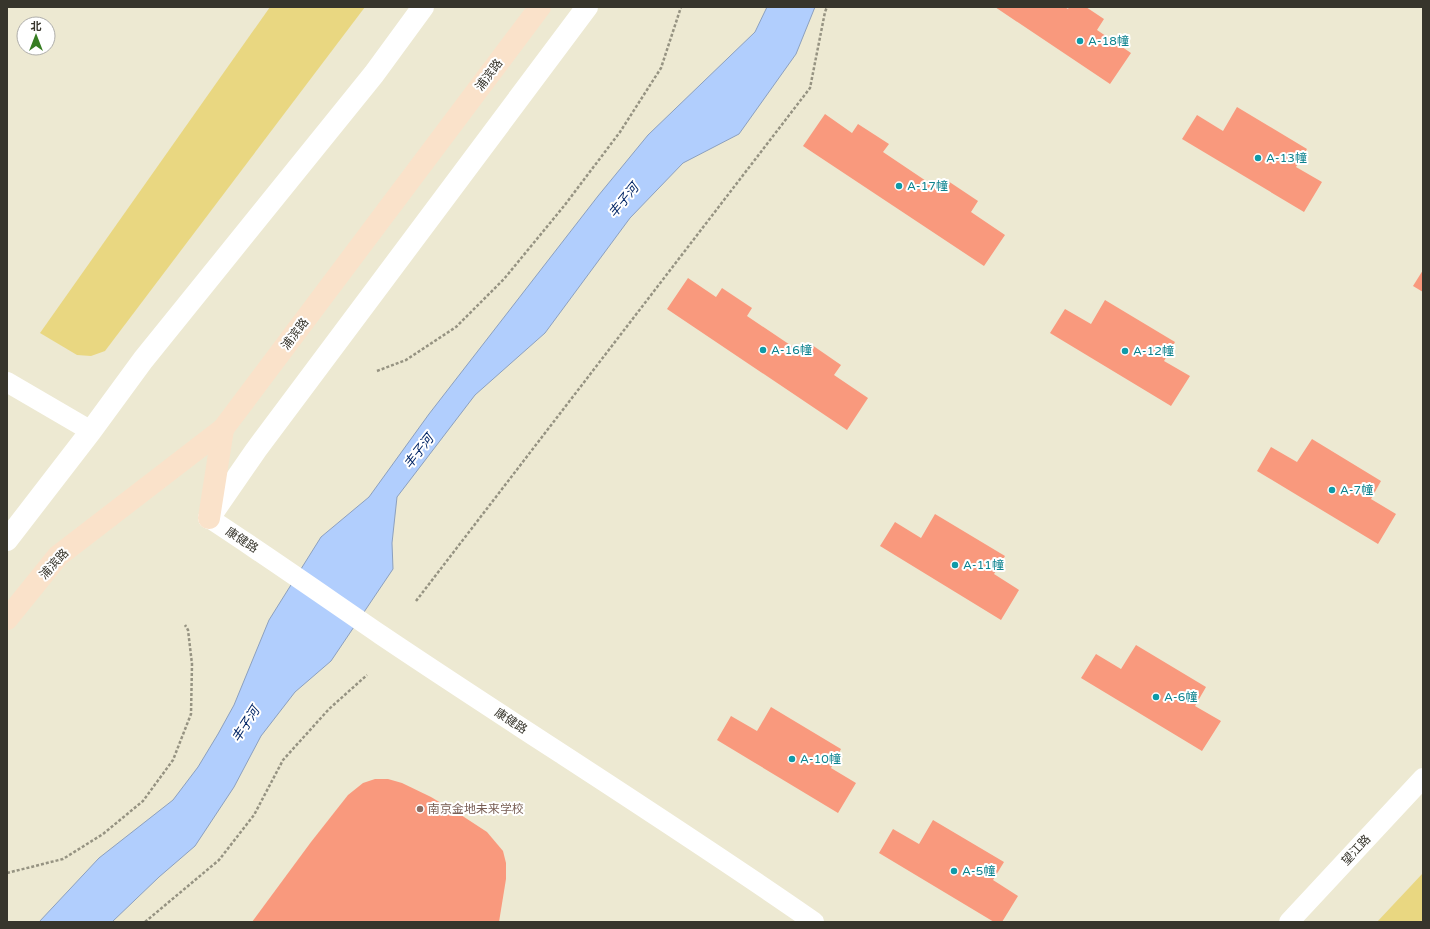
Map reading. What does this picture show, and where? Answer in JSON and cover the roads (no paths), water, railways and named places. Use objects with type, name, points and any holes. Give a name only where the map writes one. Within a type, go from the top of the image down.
[{"type":"main road","name":"浦滨路","points":[[7,619],[58,556],[223,429],[540,7]]},
{"type":"main road","points":[[209,518],[223,429]]},
{"type":"street","points":[[7,540],[91,431],[143,360],[374,74],[423,7]]},
{"type":"street","points":[[209,518],[256,450],[588,7]]},
{"type":"street","points":[[7,382],[91,431]]},
{"type":"street","name":"康健路","points":[[209,518],[381,635],[748,876],[814,922]]},
{"type":"street","name":"望江路","points":[[1289,922],[1423,778]]},
{"type":"water","name":"丰子河","points":[[767,7],[815,7],[796,54],[739,134],[683,163],[630,218],[545,333],[475,395],[397,497],[392,543],[393,569],[331,661],[295,692],[261,736],[234,787],[195,846],[159,877],[112,922],[39,922],[99,858],[173,800],[198,767],[218,734],[234,705],[269,620],[321,537],[369,497],[429,414],[598,196],[648,135],[755,32]]},
{"type":"place","name":"A-18幢","points":[[1080,41]]},
{"type":"place","name":"A-13幢","points":[[1258,158]]},
{"type":"place","name":"A-17幢","points":[[899,186]]},
{"type":"place","name":"A-16幢","points":[[763,350]]},
{"type":"place","name":"A-12幢","points":[[1125,351]]},
{"type":"place","name":"A-7幢","points":[[1332,490]]},
{"type":"place","name":"A-11幢","points":[[955,565]]},
{"type":"place","name":"A-6幢","points":[[1156,697]]},
{"type":"place","name":"A-10幢","points":[[792,759]]},
{"type":"place","name":"南京金地未来学校","points":[[420,809]]},
{"type":"place","name":"A-5幢","points":[[954,871]]}]
